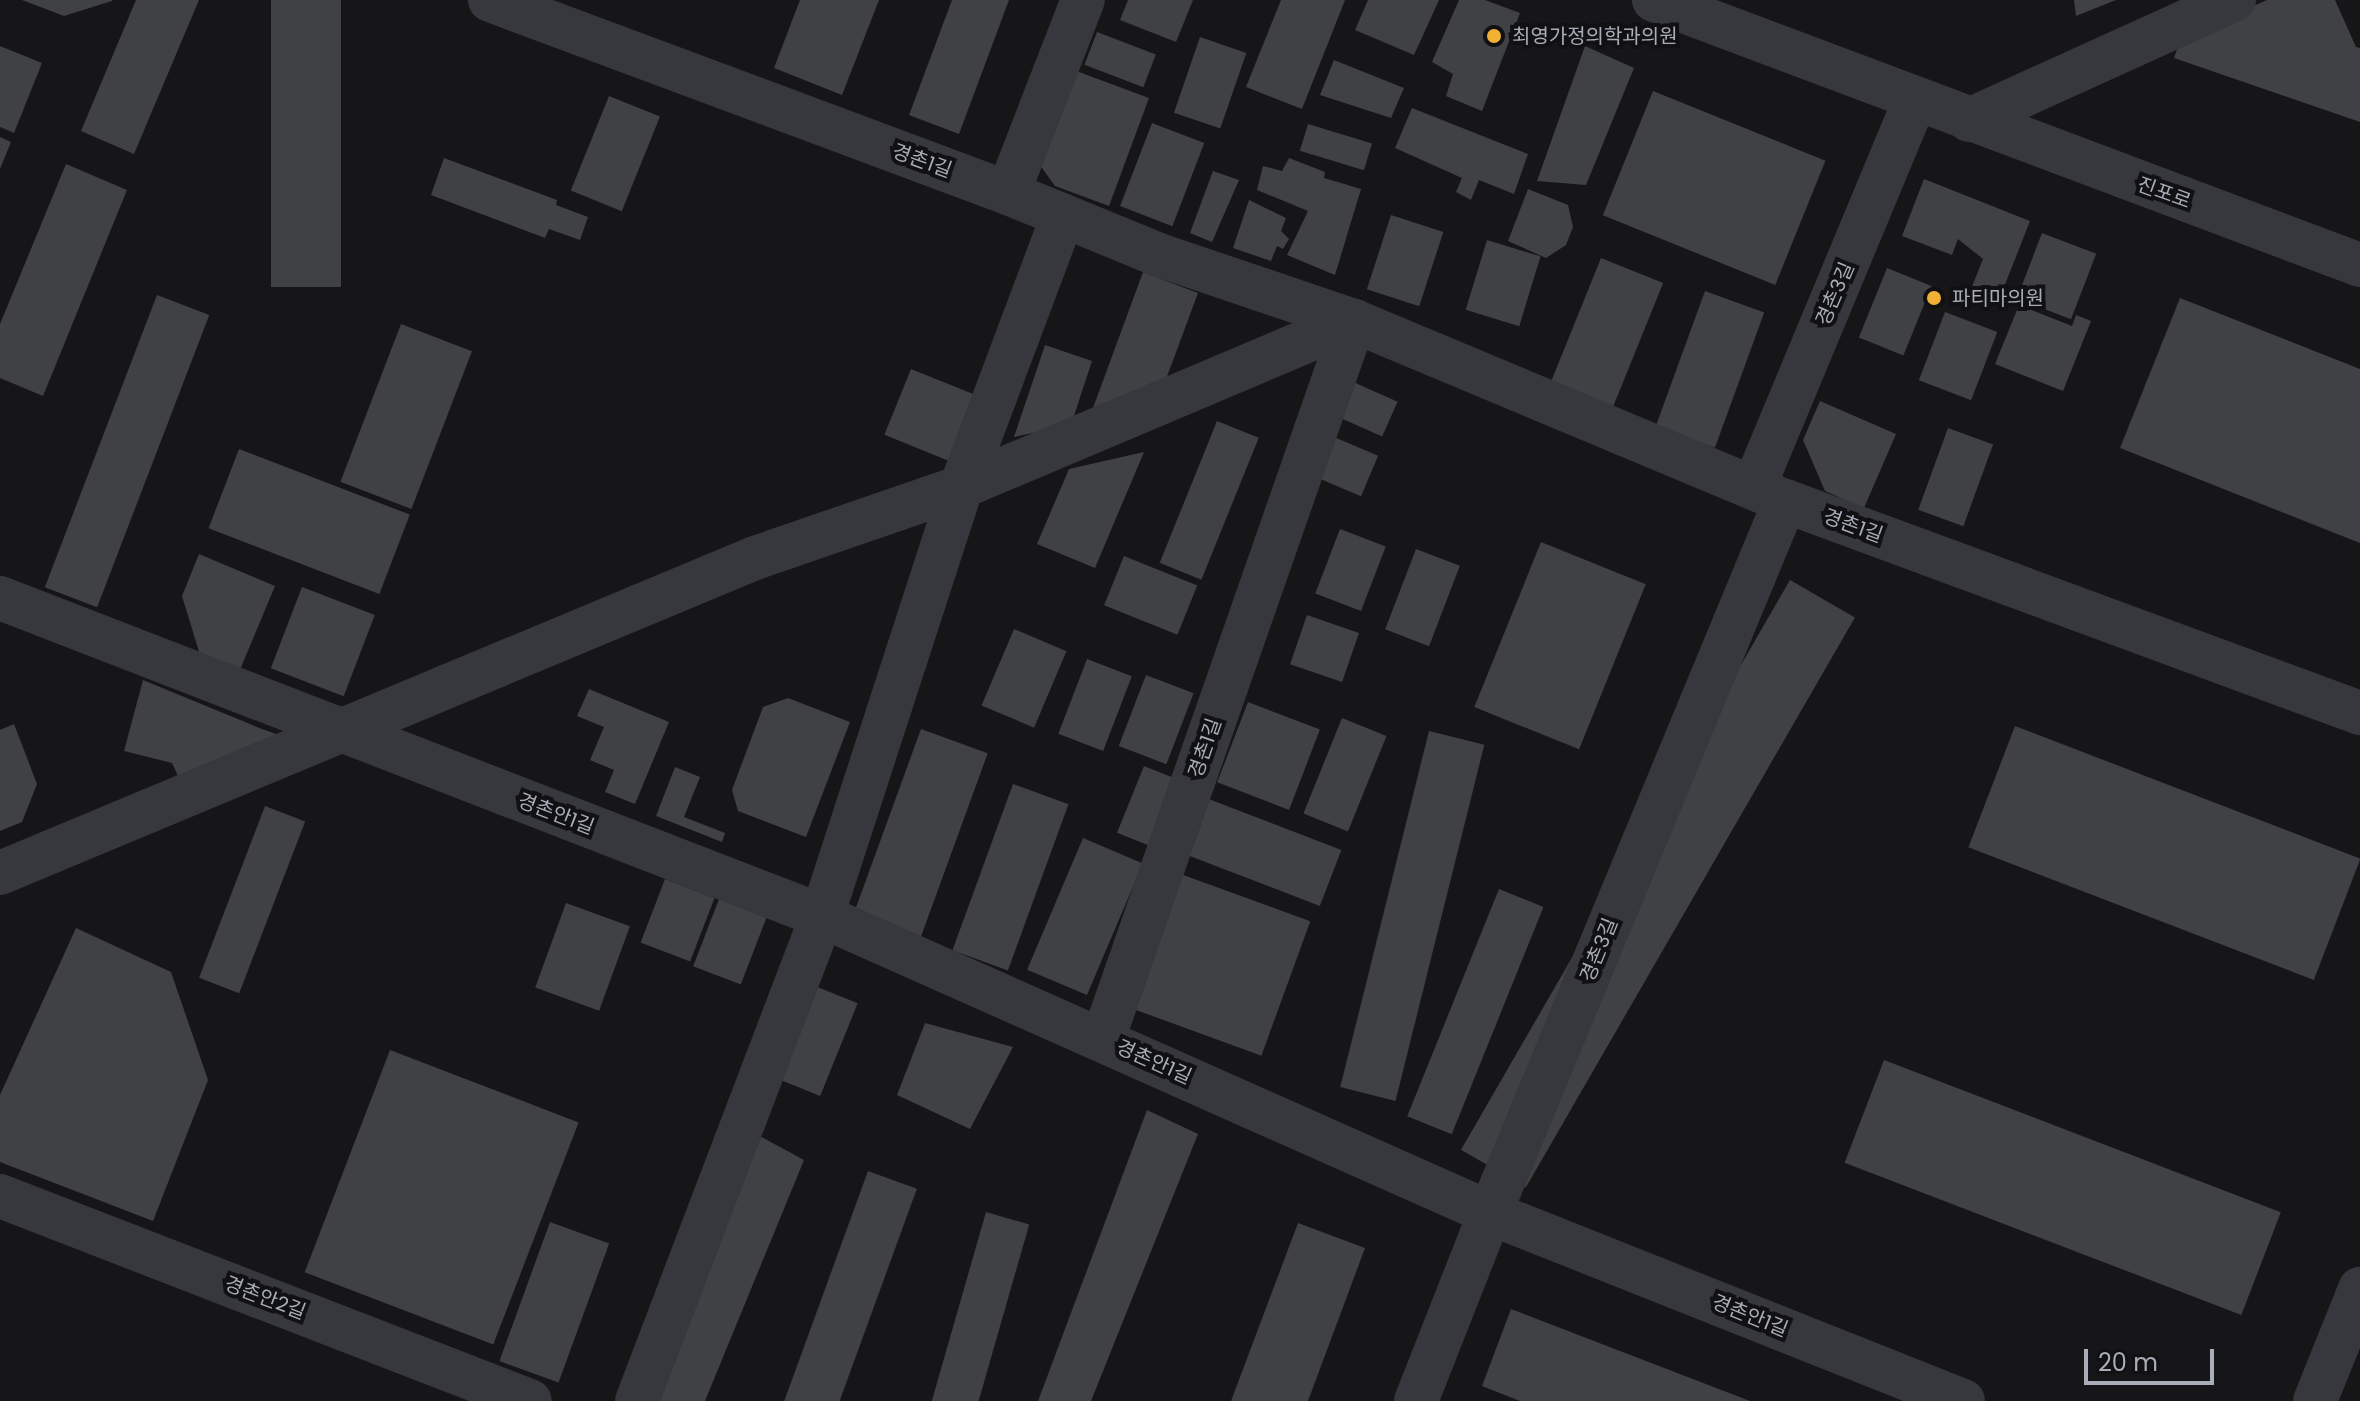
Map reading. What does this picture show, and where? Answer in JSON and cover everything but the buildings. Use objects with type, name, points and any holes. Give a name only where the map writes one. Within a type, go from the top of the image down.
[{"type":"street","name":"경촌1길","points":[[490,0],[1008,193],[1159,255],[1354,321],[1770,494],[2360,713]]},
{"type":"street","points":[[1008,193],[1083,0]]},
{"type":"street","name":"진포로","points":[[1654,0],[2360,265]]},
{"type":"street","points":[[1969,120],[2234,0]]},
{"type":"street","name":"경촌3길","points":[[1416,1401],[1770,494],[1915,100]]},
{"type":"street","points":[[637,1401],[822,916],[961,487],[1063,215]]},
{"type":"street","name":"경촌1길","points":[[1103,1039],[1354,321]]},
{"type":"street","points":[[0,873],[755,558],[961,487],[1354,321]]},
{"type":"street","name":"경촌안1길","points":[[0,598],[822,916],[1490,1213],[1963,1401]]},
{"type":"street","name":"경촌안2길","points":[[0,1196],[530,1401]]},
{"type":"street","points":[[2315,1401],[2360,1289]]},
{"type":"place","name":"최영가정의학과의원","points":[[1494,36]]},
{"type":"place","name":"파티마의원","points":[[1934,298]]}]
